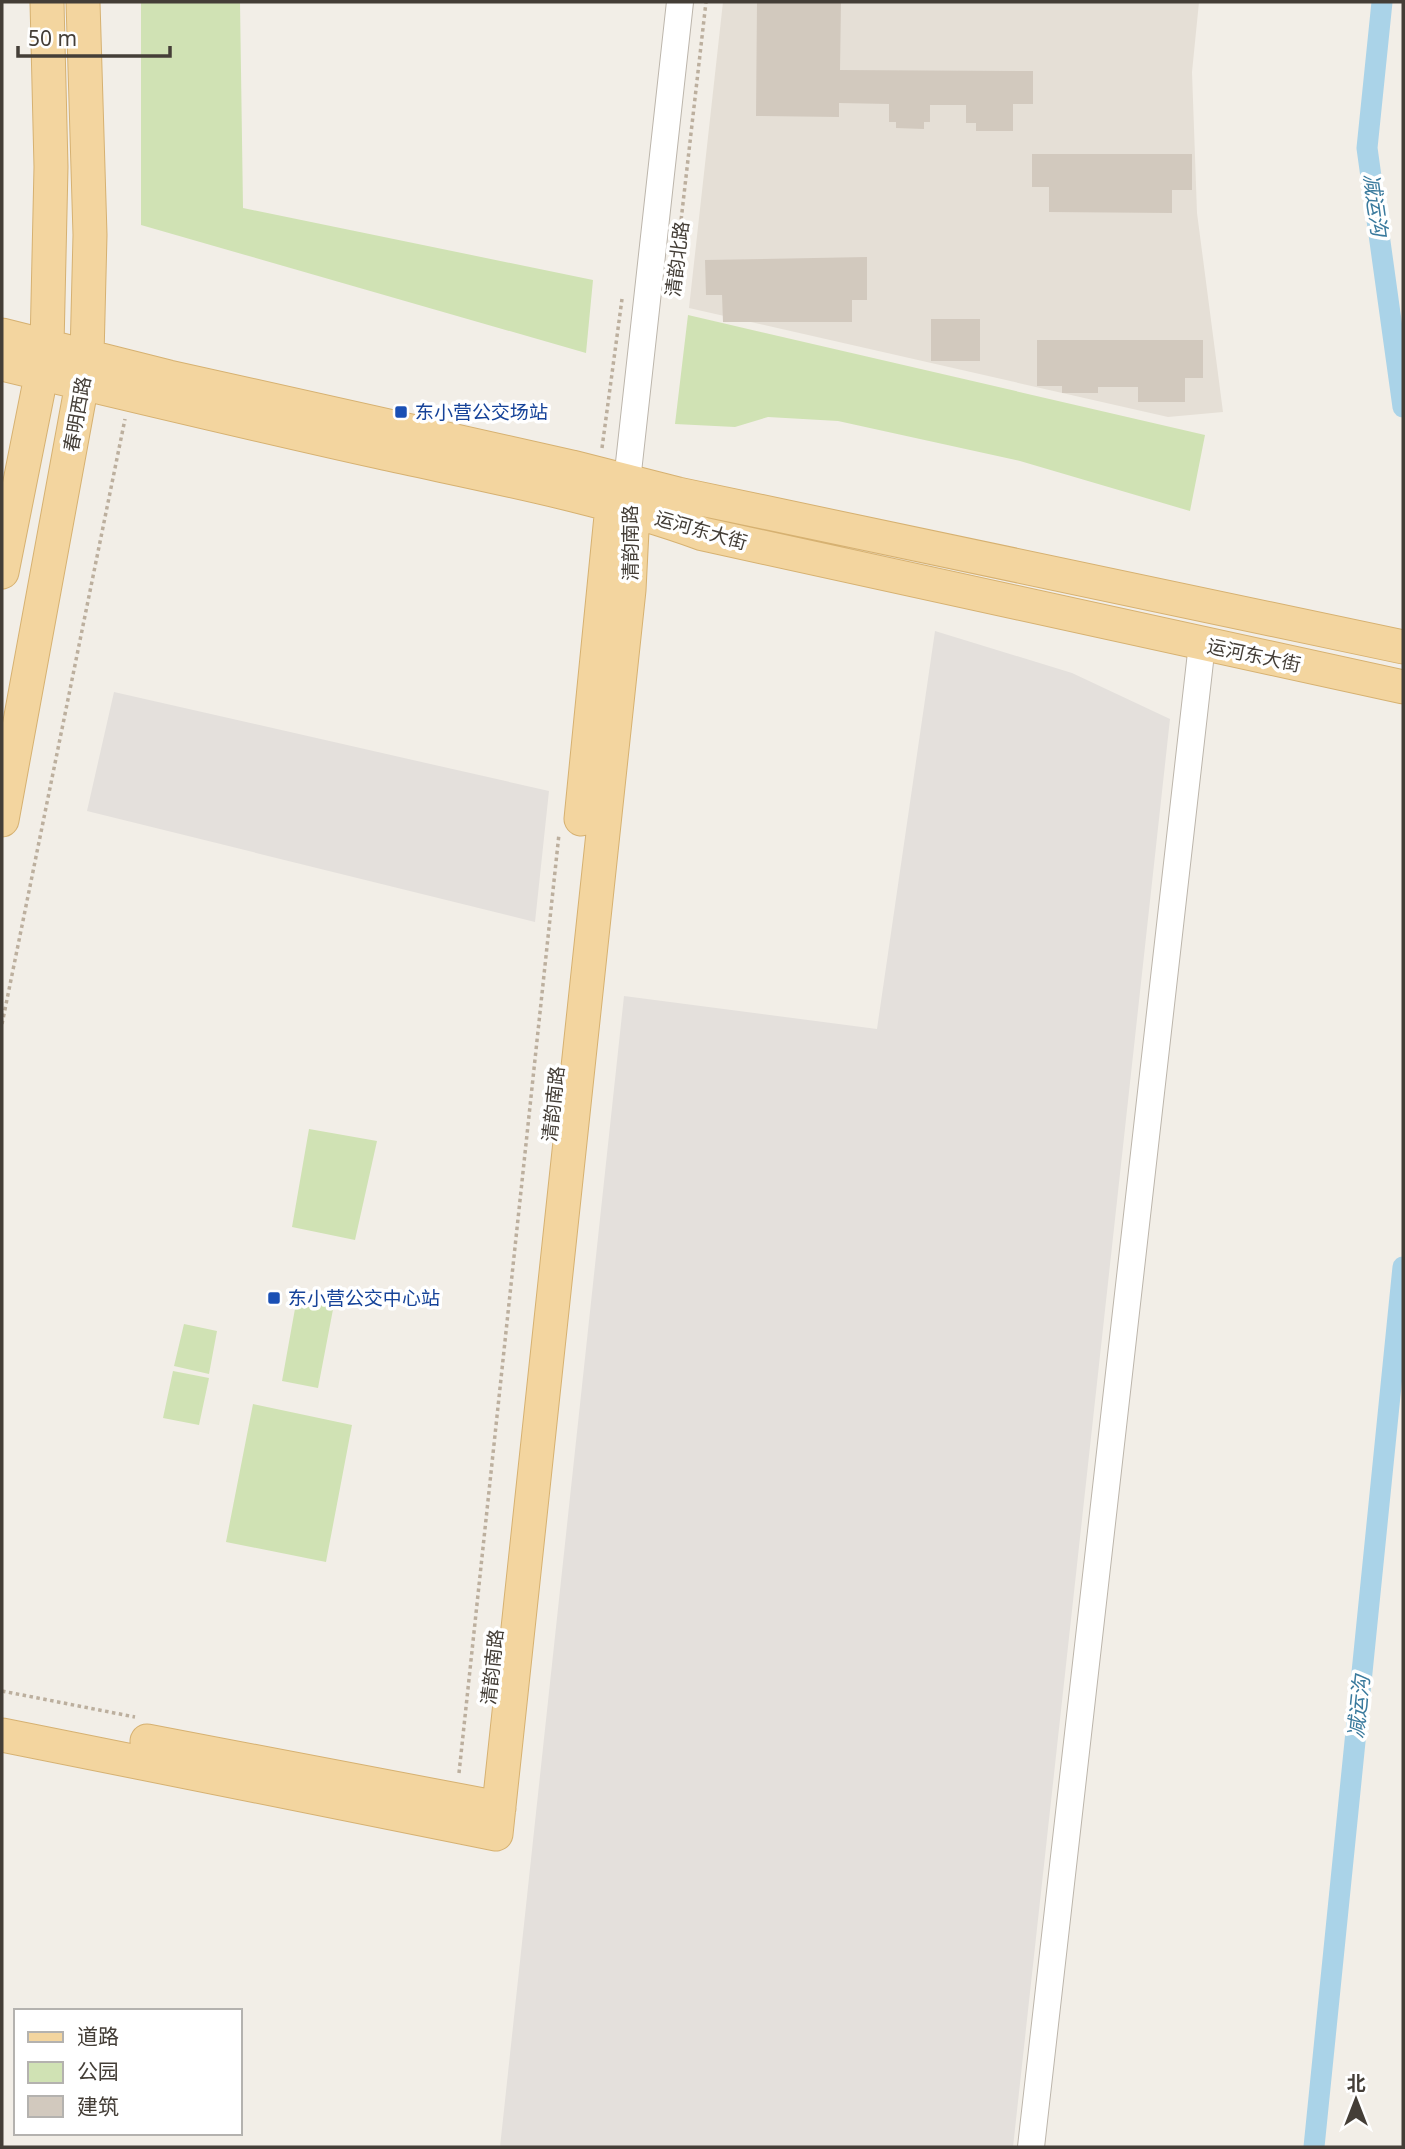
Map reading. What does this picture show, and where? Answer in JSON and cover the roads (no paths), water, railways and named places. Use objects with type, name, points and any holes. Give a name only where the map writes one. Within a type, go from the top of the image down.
[{"type":"main road","points":[[2,572],[45,360],[51,167],[47,2]]},
{"type":"main road","name":"春明西路","points":[[2,820],[85,370],[90,235],[83,2]]},
{"type":"main road","name":"运河东大街","points":[[2,335],[45,360],[617,493],[703,534],[1403,687]]},
{"type":"main road","name":"运河东大街","points":[[2,364],[45,360]]},
{"type":"main road","name":"运河东大街","points":[[85,370],[131,395],[617,493],[678,494],[1403,647]]},
{"type":"main road","name":"清韵南路","points":[[477,1811],[629,590],[617,493]]},
{"type":"main road","points":[[2,1713],[477,1811]]},
{"type":"main road","points":[[2,1735],[477,1811]]},
{"type":"street","name":"清韵北路","points":[[617,493],[680,2]]},
{"type":"street","points":[[1031,2147],[1202,644]]},
{"type":"waterway","name":"减运沟","points":[[1382,2],[1367,148],[1403,407]]},
{"type":"waterway","name":"减运沟","points":[[1314,2147],[1403,1267]]},
{"type":"place","name":"东小营公交场站","points":[[401,412]]},
{"type":"place","name":"东小营公交中心站","points":[[274,1298]]}]
